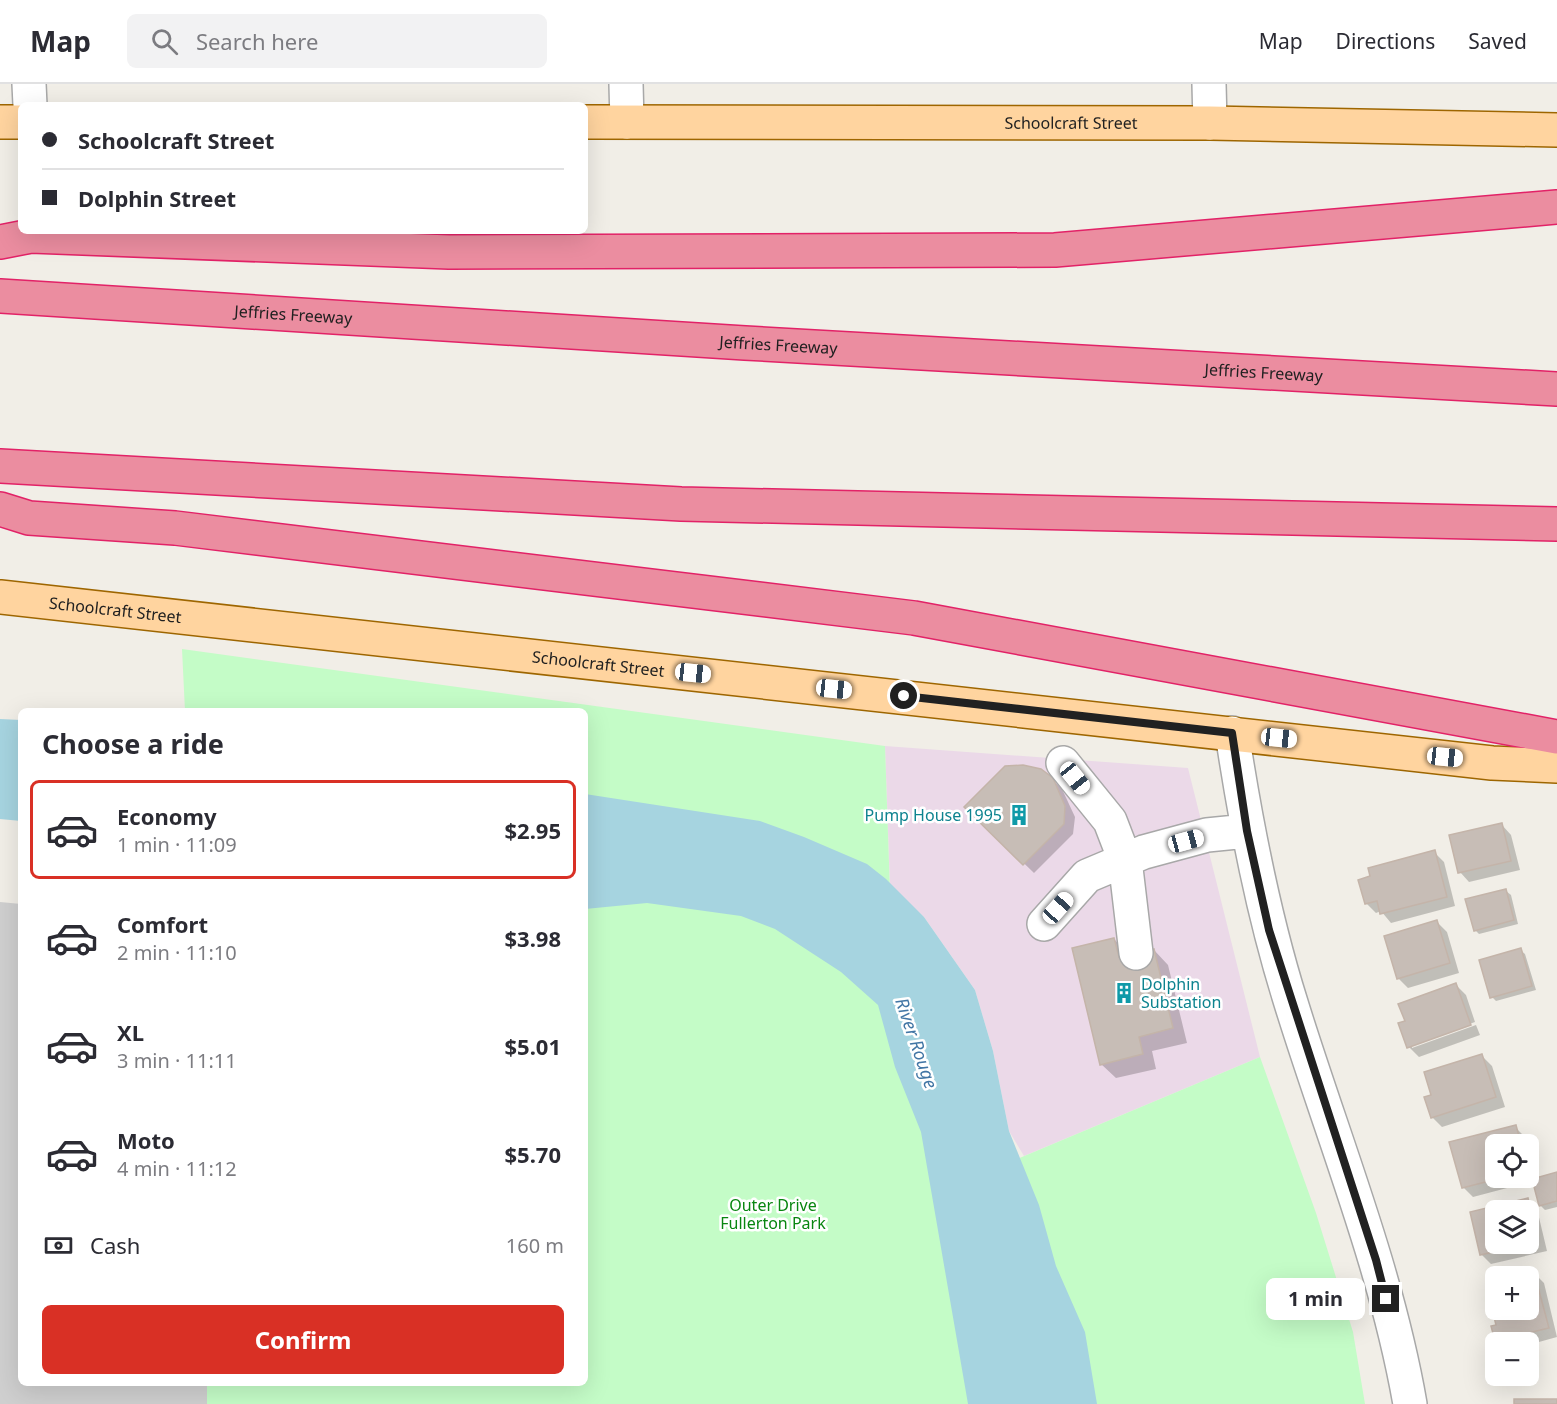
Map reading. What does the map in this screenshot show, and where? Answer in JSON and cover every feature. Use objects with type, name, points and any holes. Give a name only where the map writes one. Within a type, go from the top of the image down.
[{"type":"highway","points":[[0,243],[31,236],[449,252],[1055,250],[1557,207]]},
{"type":"highway","name":"Jeffries Freeway","points":[[0,296],[757,344],[1557,389]]},
{"type":"highway","points":[[0,466],[681,504],[1557,524]]},
{"type":"highway","points":[[0,509],[29,518],[175,528],[914,618],[1557,737]]},
{"type":"main road","points":[[0,122],[18,122]]},
{"type":"main road","name":"Schoolcraft Street","points":[[588,122],[1210,123],[1557,130]]},
{"type":"main road","name":"Schoolcraft Street","points":[[0,597],[1492,763],[1557,766]]},
{"type":"street","points":[[29,84],[30,102]]},
{"type":"street","points":[[626,84],[627,122]]},
{"type":"street","points":[[1209,84],[1210,123]]},
{"type":"street","points":[[1232,733],[1247,831],[1269,930],[1291,1004],[1376,1260],[1410,1404]]},
{"type":"street","points":[[1064,763],[1110,820],[1125,860],[1136,953]]},
{"type":"street","points":[[1044,924],[1087,876],[1144,852],[1207,836],[1247,831]]},
{"type":"shaded area","points":[[885,746],[1188,768],[1260,1057],[1024,1156],[1009,1131],[993,1051],[975,990],[924,917],[890,886]]},
{"type":"shaded area","points":[[0,902],[18,904],[18,1386],[207,1386],[207,1404],[0,1404]]},
{"type":"green space","name":"Outer Drive Fullerton Park","points":[[182,649],[885,746],[893,980],[960,1183],[1260,1057],[1316,1213],[1353,1332],[1365,1404],[207,1404],[207,1386],[588,1386],[588,708],[185,708]]},
{"type":"water","points":[[0,719],[18,720],[18,821],[0,819]]},
{"type":"water","name":"River Rouge","points":[[588,794],[760,821],[804,837],[867,864],[886,879],[924,917],[975,990],[993,1051],[1009,1131],[1039,1205],[1056,1266],[1085,1332],[1097,1404],[968,1404],[921,1132],[895,1067],[878,1005],[841,972],[775,929],[741,916],[647,903],[588,909]]},
{"type":"building","name":"Pump House 1995","points":[[1023,765],[1041,769],[1053,778],[1065,806],[1064,824],[1023,865],[964,807],[1005,766]]},
{"type":"building","points":[[1502,823],[1511,861],[1458,873],[1449,835]]},
{"type":"building","points":[[1435,850],[1447,897],[1380,914],[1377,901],[1365,904],[1358,880],[1370,876],[1368,868]]},
{"type":"building","points":[[1506,889],[1514,920],[1474,931],[1465,899]]},
{"type":"building","points":[[1437,920],[1450,963],[1397,979],[1384,936]]},
{"type":"building","name":"Dolphin Substation","points":[[1114,938],[1119,957],[1154,949],[1173,1028],[1139,1037],[1143,1054],[1100,1065],[1072,948]]},
{"type":"building","points":[[1521,948],[1532,986],[1490,998],[1479,960]]},
{"type":"building","points":[[1456,983],[1471,1025],[1407,1048],[1398,1023],[1405,1021],[1398,1004]]},
{"type":"building","points":[[1482,1054],[1496,1097],[1431,1118],[1424,1097],[1431,1095],[1424,1072]]},
{"type":"building","points":[[1516,1125],[1518,1134],[1485,1134],[1485,1182],[1462,1188],[1449,1142]]},
{"type":"building","points":[[1557,1172],[1557,1201],[1539,1206],[1534,1188],[1539,1188],[1539,1177]]},
{"type":"building","points":[[1485,1208],[1485,1254],[1480,1255],[1470,1212]]},
{"type":"building","points":[[1539,1291],[1549,1328],[1532,1332],[1493,1332],[1491,1326],[1496,1325],[1495,1320],[1539,1320]]},
{"type":"building","points":[[1514,1399],[1557,1399],[1557,1404],[1514,1404]]},
{"type":"place","name":"Pump House 1995","points":[[1019,815]]},
{"type":"place","name":"Dolphin Substation","points":[[1124,993]]},
{"type":"route","points":[[904,696],[1232,733],[1247,831],[1269,930],[1291,1004],[1376,1260],[1386,1299]]}]
